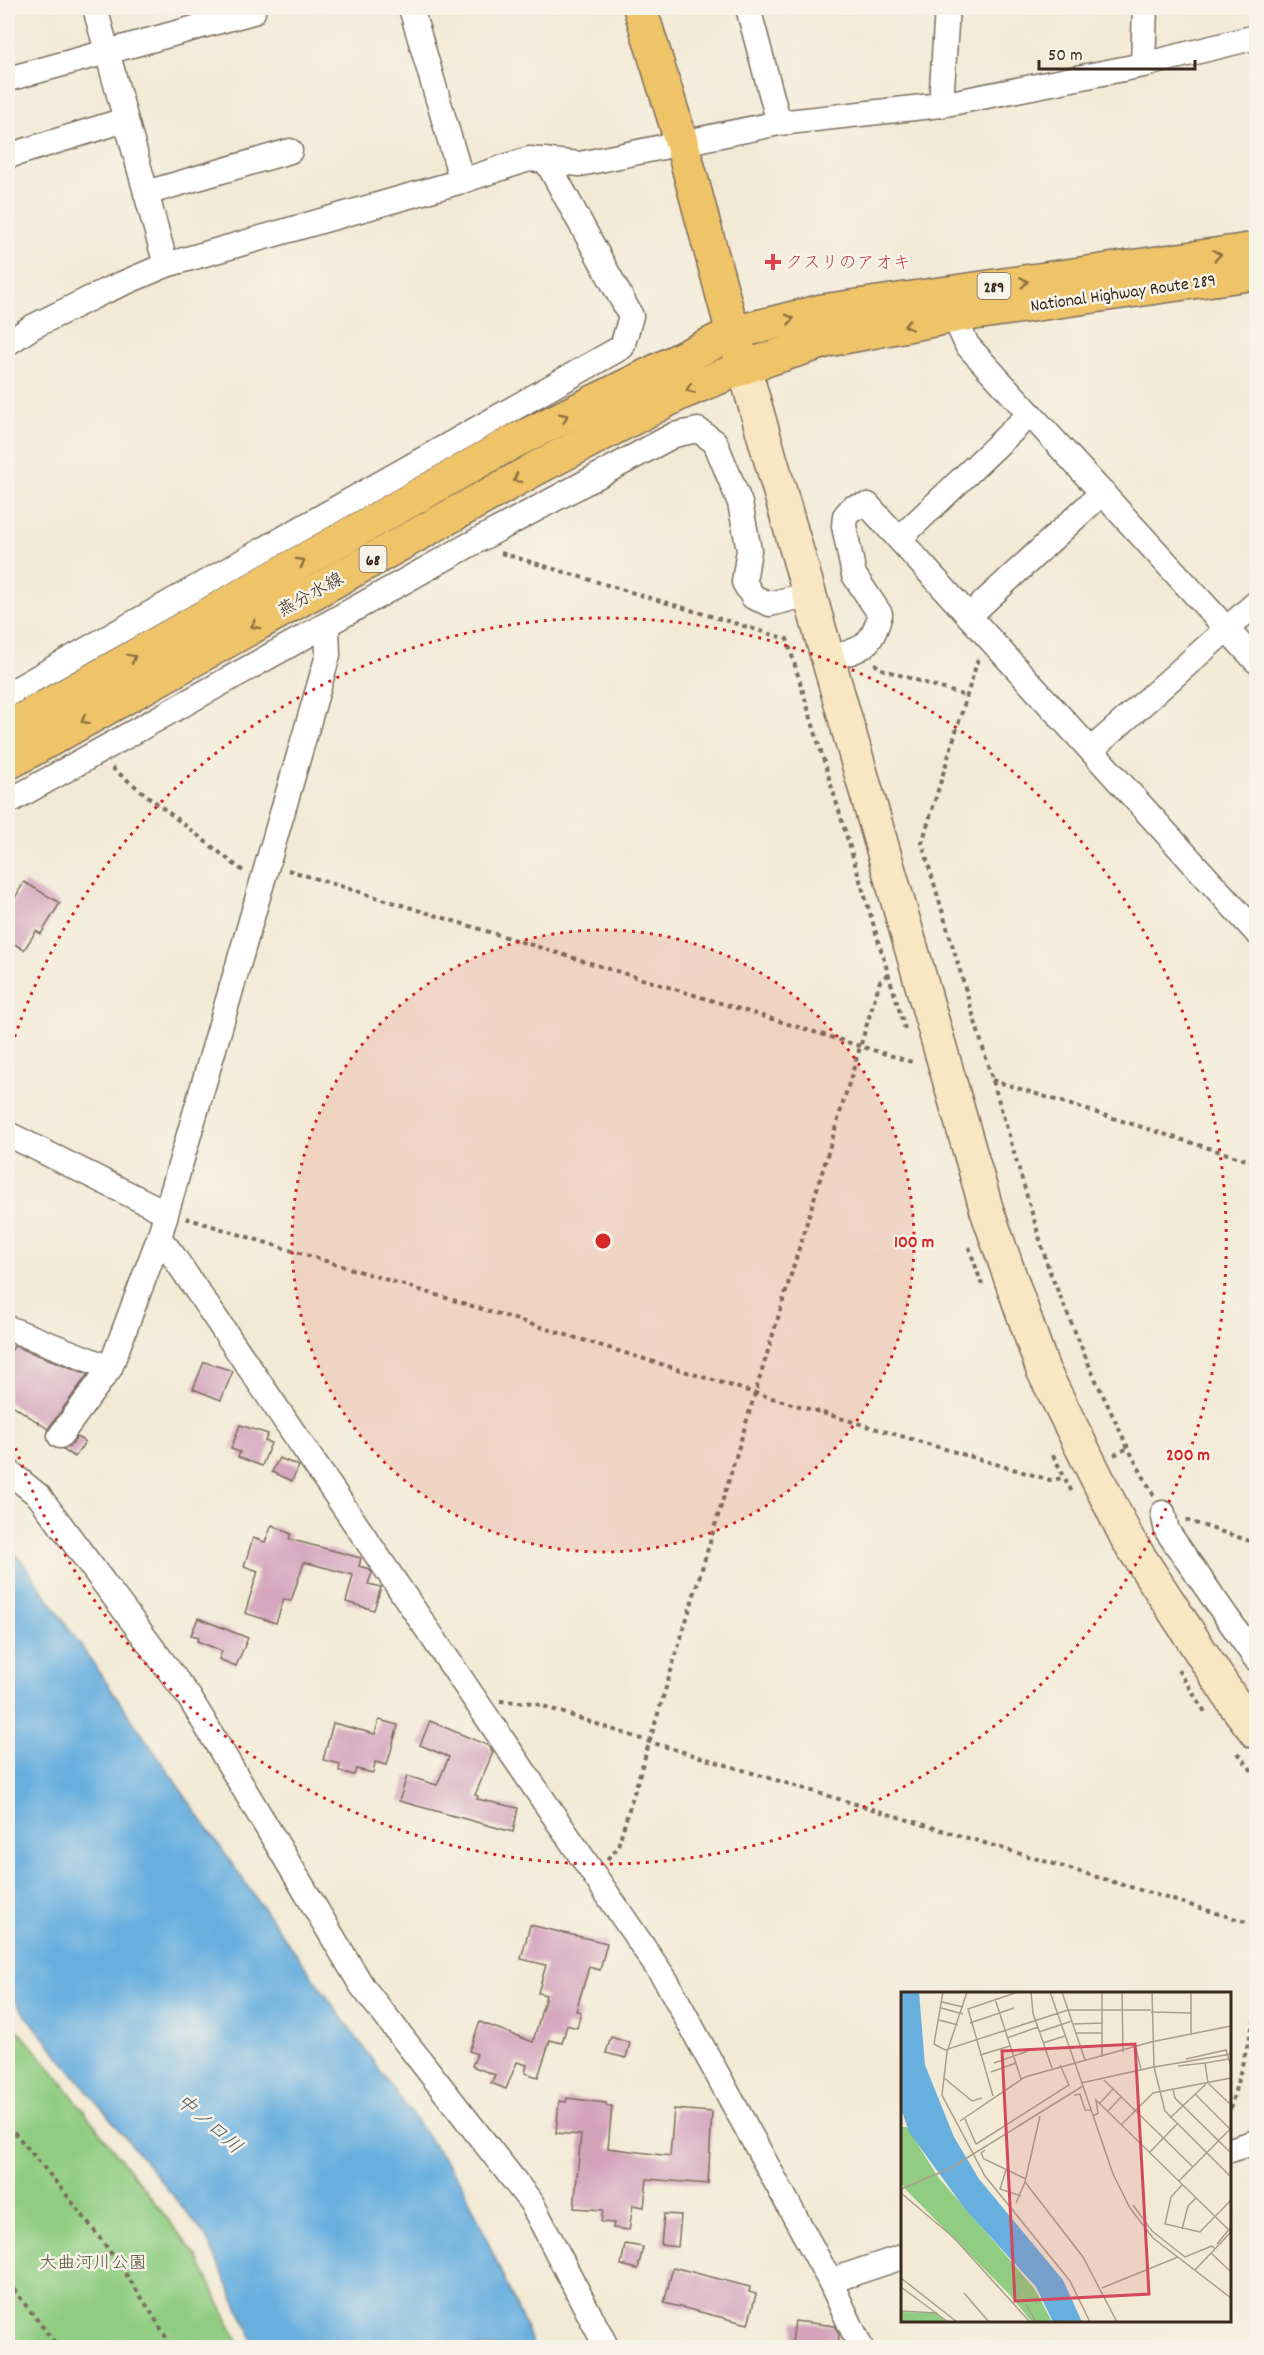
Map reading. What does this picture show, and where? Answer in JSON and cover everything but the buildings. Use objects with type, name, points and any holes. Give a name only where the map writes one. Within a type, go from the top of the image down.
[{"type":"main road","points":[[640,8],[682,144],[744,367]]},
{"type":"main road","name":"National Highway Route 289","points":[[733,333],[822,310],[1257,249]]},
{"type":"main road","name":"National Highway Route 289","points":[[744,367],[828,340],[954,316],[1257,273]]},
{"type":"main road","name":"燕分水線","points":[[8,728],[512,443],[733,333]]},
{"type":"main road","name":"燕分水線","points":[[8,762],[535,469],[681,393],[744,367]]},
{"type":"street","points":[[95,8],[166,266]]},
{"type":"street","points":[[411,8],[462,181]]},
{"type":"street","points":[[748,8],[779,123]]},
{"type":"street","points":[[941,105],[947,8]]},
{"type":"street","points":[[1143,65],[1145,8]]},
{"type":"street","points":[[8,79],[253,12]]},
{"type":"street","points":[[8,344],[32,327],[103,292],[166,266],[203,253],[462,181],[529,159],[580,164],[779,123],[941,105],[1143,65],[1257,37]]},
{"type":"street","points":[[8,156],[125,120]]},
{"type":"street","points":[[146,194],[290,151]]},
{"type":"street","points":[[8,694],[622,347],[631,316],[546,160]]},
{"type":"street","points":[[954,316],[967,345],[1257,661]]},
{"type":"street","points":[[744,367],[987,1211],[1077,1472],[1127,1538],[1234,1703],[1257,1732]]},
{"type":"street","points":[[899,539],[1030,414]]},
{"type":"street","points":[[8,802],[471,544],[674,435],[698,430],[716,442],[740,502],[749,550],[744,582],[753,597],[770,604],[810,594]]},
{"type":"street","points":[[969,616],[1103,492]]},
{"type":"street","points":[[829,658],[865,647],[876,633],[880,614],[854,575],[844,526],[845,516],[852,508],[868,505],[1257,932]]},
{"type":"street","points":[[1092,750],[1257,603]]},
{"type":"street","points":[[60,1436],[110,1368],[159,1238],[328,655],[327,626]]},
{"type":"street","points":[[8,1134],[165,1212]]},
{"type":"street","points":[[159,1238],[667,1982],[830,2282],[861,2348]]},
{"type":"street","points":[[8,1328],[110,1368]]},
{"type":"street","points":[[8,1471],[39,1496],[189,1697],[362,1986],[531,2202],[608,2348]]},
{"type":"street","points":[[1163,1513],[1167,1531],[1257,1659]]},
{"type":"street","points":[[1231,2150],[1257,2142]]},
{"type":"street","points":[[830,2282],[901,2259]]},
{"type":"path","points":[[471,544],[787,639],[905,1030]]},
{"type":"path","points":[[986,635],[922,843],[992,1080],[1049,1270],[1092,1372],[1128,1448],[1163,1513],[1257,1543]]},
{"type":"path","points":[[865,647],[878,668],[966,696]]},
{"type":"path","points":[[94,754],[247,874],[267,863],[915,1063]]},
{"type":"path","points":[[594,1872],[617,1849],[880,981],[888,974]]},
{"type":"path","points":[[912,1052],[918,1074]]},
{"type":"path","points":[[992,1080],[1257,1162]]},
{"type":"path","points":[[165,1212],[754,1393],[1050,1480],[1077,1472],[1128,1448]]},
{"type":"path","points":[[968,1242],[987,1295]]},
{"type":"path","points":[[1050,1447],[1077,1472]]},
{"type":"path","points":[[479,1705],[506,1700],[534,1704],[650,1743],[1257,1925]]},
{"type":"path","points":[[1231,2105],[1257,2014]]},
{"type":"path","points":[[8,2125],[64,2192],[149,2308],[168,2341],[160,2348]]},
{"type":"path","points":[[8,2282],[59,2348]]},
{"type":"green space","name":"大曲河川公園","points":[[8,2018],[53,2071],[197,2257],[241,2347],[8,2347]]},
{"type":"water","name":"中ノ口川","points":[[8,1544],[255,1897],[464,2187],[534,2347],[256,2347],[205,2235],[8,1993]]},
{"type":"place","name":"クスリのアオキ","points":[[773,262]]}]
